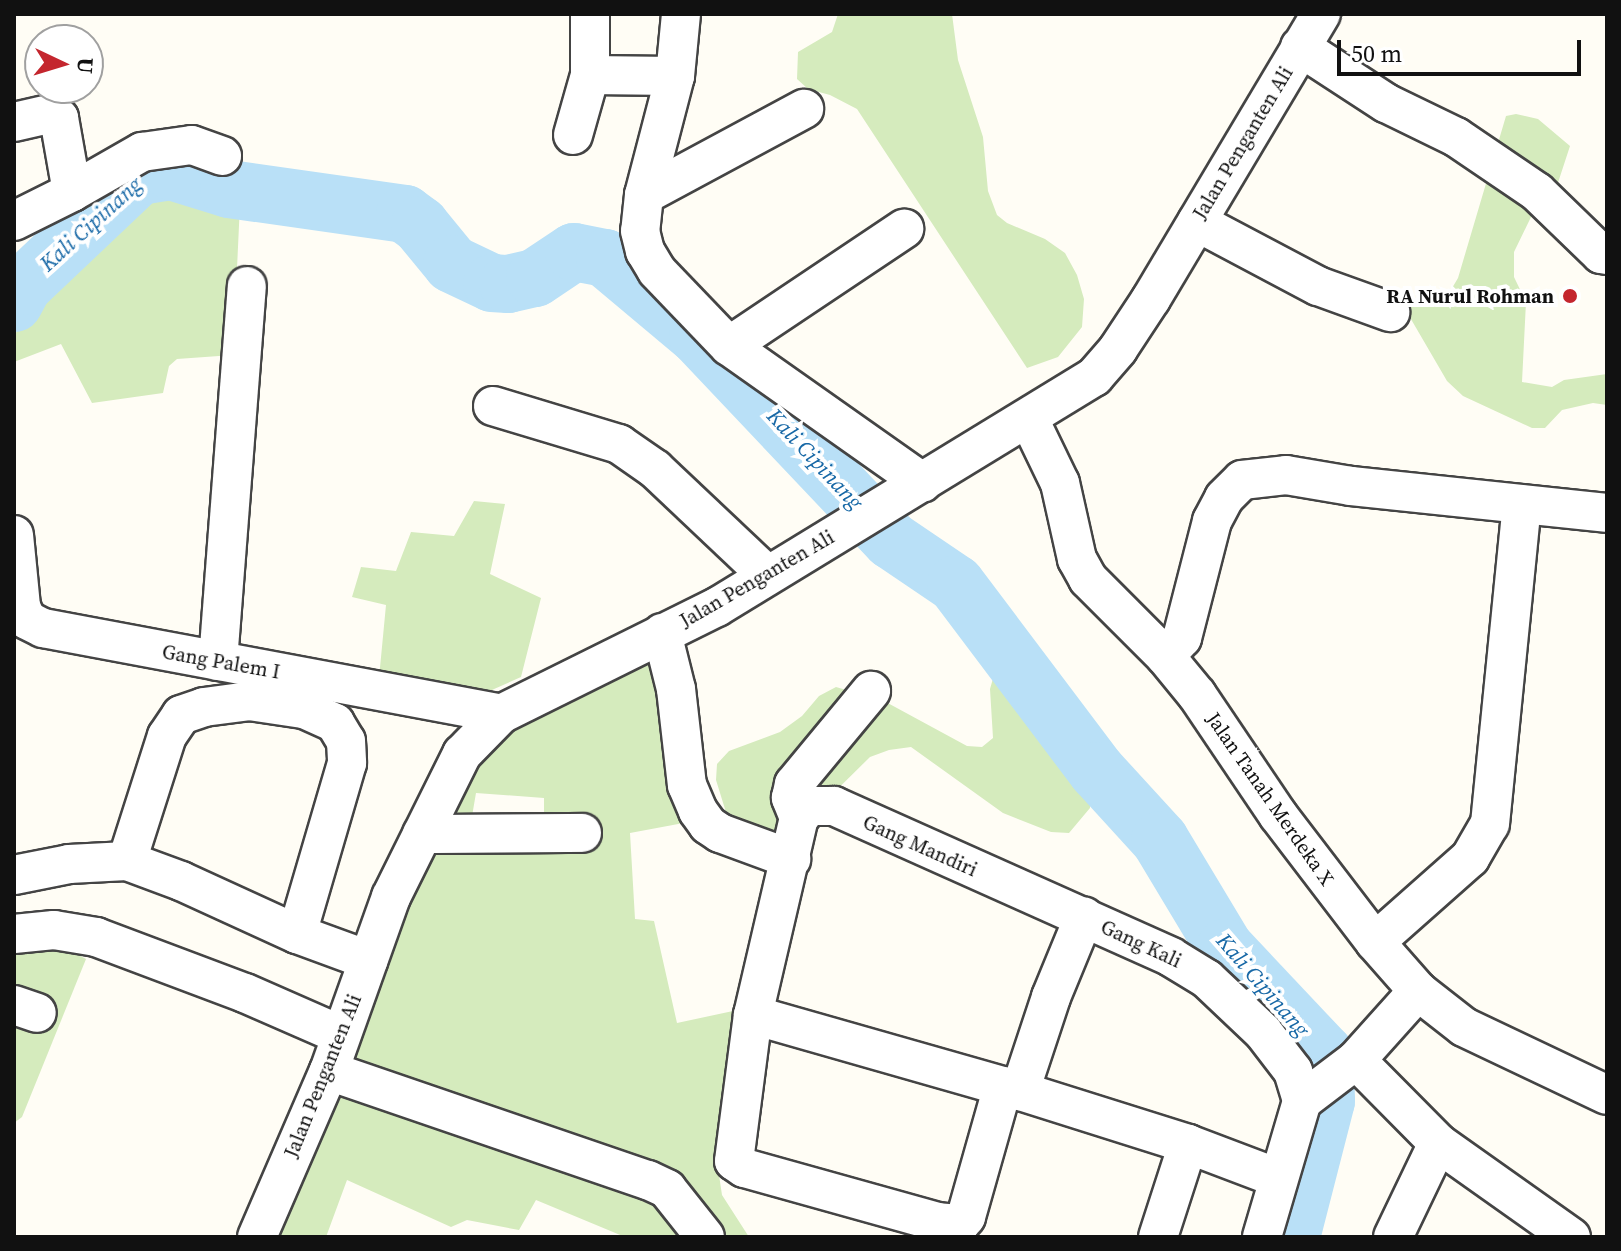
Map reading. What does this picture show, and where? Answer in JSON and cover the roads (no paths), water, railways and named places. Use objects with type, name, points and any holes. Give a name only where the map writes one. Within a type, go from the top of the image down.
[{"type":"street","points":[[573,135],[590,75],[590,14]]},
{"type":"street","points":[[681,14],[675,76],[644,195],[640,231],[645,251],[657,271],[729,346],[910,490]]},
{"type":"street","name":"Jalan Penganten Ali","points":[[257,1237],[329,1071],[391,897],[462,754],[501,714],[717,607],[766,574],[1029,419],[1094,377],[1118,349],[1321,14]]},
{"type":"street","points":[[1300,47],[1386,103],[1456,137],[1537,192],[1604,255]]},
{"type":"street","points":[[590,75],[675,76]]},
{"type":"street","points":[[644,195],[804,109]]},
{"type":"street","points":[[14,122],[50,114],[59,118],[72,192]]},
{"type":"street","points":[[14,221],[142,152],[192,145],[222,156]]},
{"type":"street","points":[[1197,222],[1295,275],[1390,312]]},
{"type":"street","points":[[729,346],[904,229]]},
{"type":"street","points":[[218,661],[247,286]]},
{"type":"street","points":[[493,406],[619,444],[655,469],[766,574]]},
{"type":"street","name":"Jalan Tanah Merdeka X","points":[[1029,419],[1060,483],[1077,559],[1088,579],[1165,656],[1197,695],[1278,815],[1375,942],[1418,991],[1464,1027],[1607,1095]]},
{"type":"street","points":[[1165,656],[1182,638],[1212,521],[1224,498],[1242,480],[1286,475],[1607,513]]},
{"type":"street","points":[[1375,942],[1470,858],[1490,824],[1522,505]]},
{"type":"street","name":"Gang Palem I","points":[[14,535],[17,607],[27,620],[43,628],[501,714]]},
{"type":"street","points":[[662,633],[676,689],[687,785],[698,811],[708,825],[720,833],[791,859]]},
{"type":"street","points":[[871,691],[794,784],[791,798],[799,818],[753,1015],[733,1155],[737,1165],[934,1229]]},
{"type":"street","points":[[127,861],[167,736],[181,715],[204,707],[249,701],[314,714],[335,723],[346,741],[347,763],[297,934]]},
{"type":"street","name":"Gang Mandiri","points":[[799,818],[809,806],[834,806],[1084,917]]},
{"type":"street","points":[[422,834],[582,833]]},
{"type":"street","points":[[14,875],[69,864],[127,861],[181,881],[297,934],[368,960]]},
{"type":"street","name":"Gang Kali","points":[[934,1229],[960,1224],[966,1217],[1011,1089],[1084,917],[1194,970],[1263,1032],[1304,1089]]},
{"type":"street","points":[[14,934],[54,930],[96,937],[245,993],[341,1035]]},
{"type":"street","points":[[1262,1237],[1304,1089],[1350,1064],[1418,991]]},
{"type":"street","points":[[753,1015],[1011,1089],[1188,1144],[1278,1178]]},
{"type":"street","points":[[1350,1064],[1438,1143],[1571,1237]]},
{"type":"street","points":[[329,1071],[648,1180],[667,1189],[705,1237]]},
{"type":"street","points":[[1393,1237],[1438,1143]]},
{"type":"street","points":[[1158,1237],[1188,1144]]},
{"type":"waterway","name":"Kali Cipinang","points":[[14,303],[23,286],[139,176],[171,171],[229,189],[405,214],[420,225],[452,264],[492,283],[508,284],[535,278],[574,252],[605,258],[698,336],[891,540],[956,584],[1097,771],[1160,840],[1225,948],[1325,1054],[1326,1101],[1291,1237]]},
{"type":"place","name":"RA Nurul Rohman","points":[[1570,296]]}]
